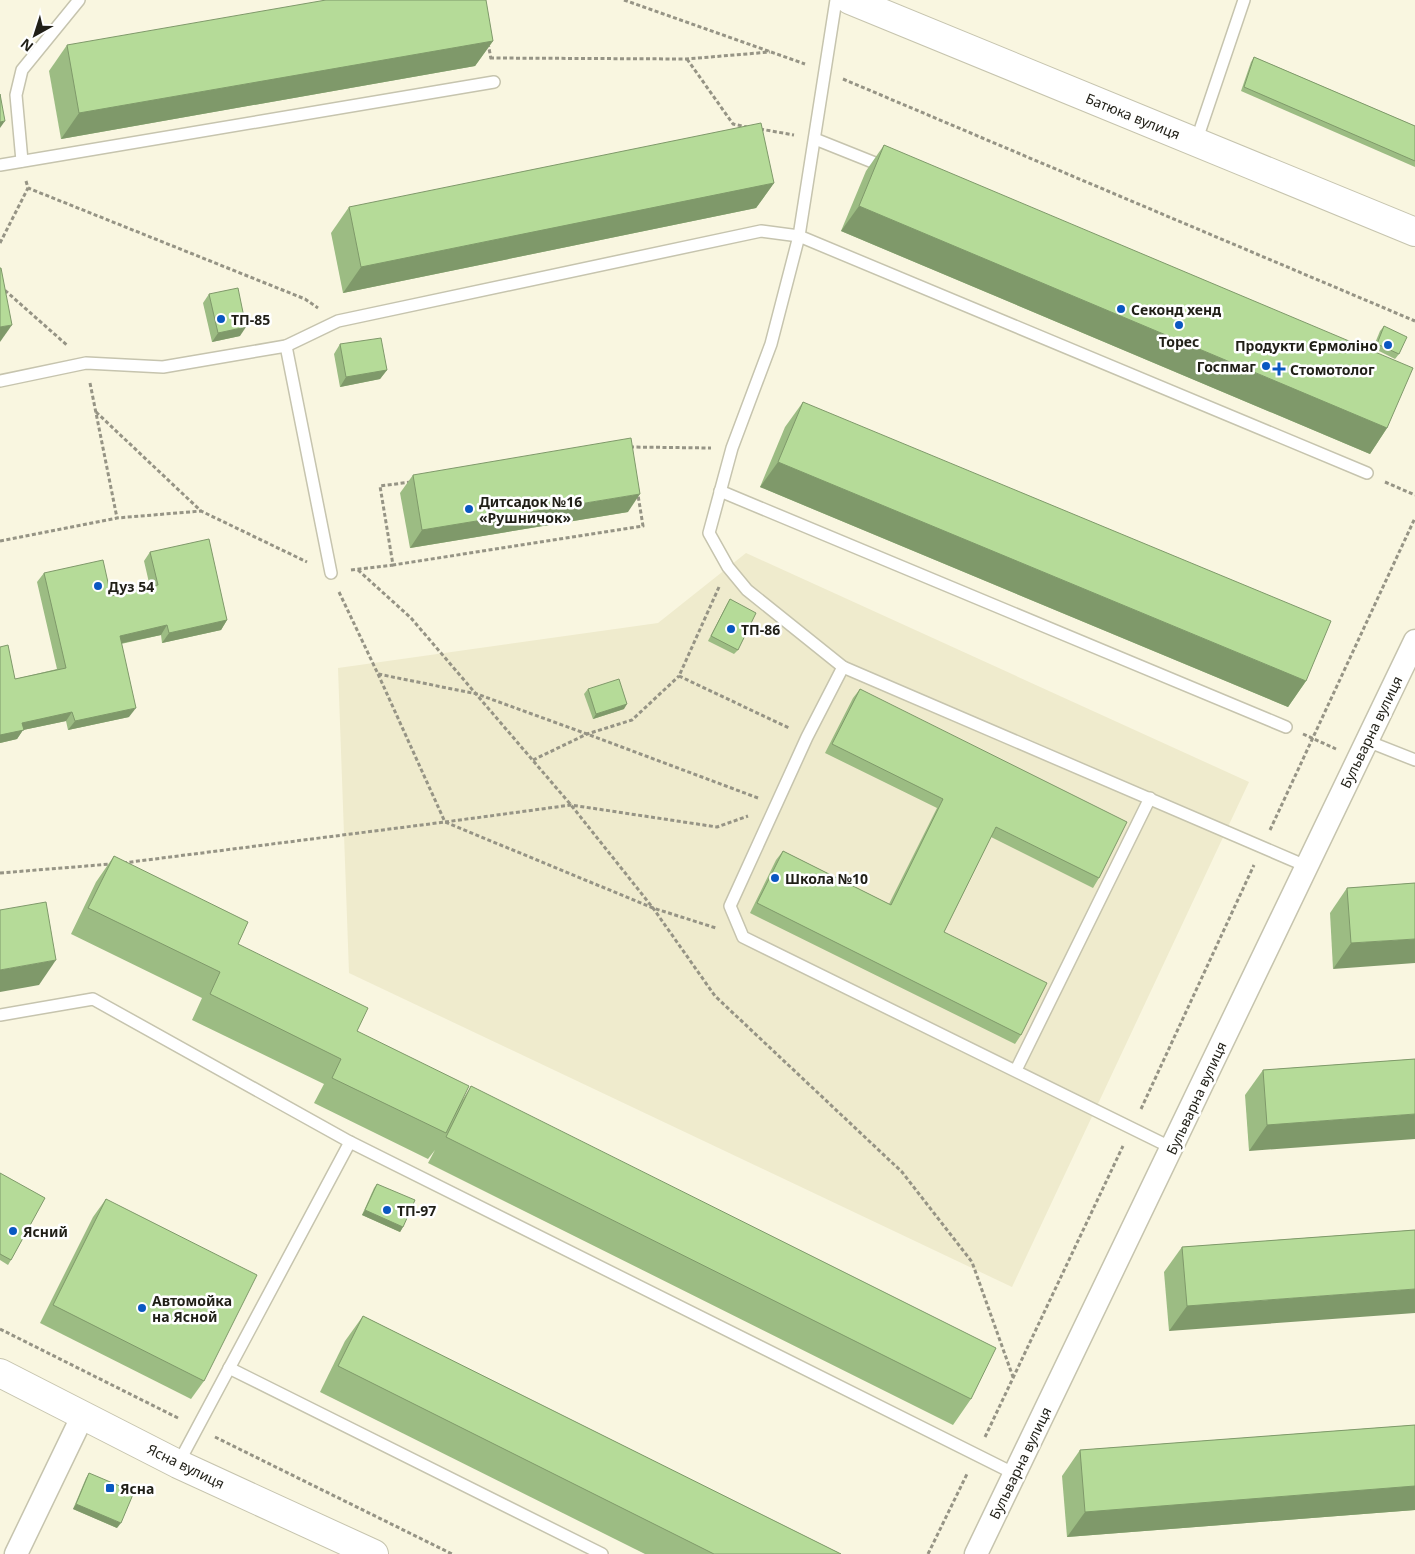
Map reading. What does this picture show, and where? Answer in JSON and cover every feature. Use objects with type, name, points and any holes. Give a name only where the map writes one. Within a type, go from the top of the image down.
[{"type":"street","name":"Батюка вулиця","points":[[850,0],[1415,232]]},
{"type":"street","name":"Бульварна вулиця","points":[[976,1554],[1415,641]]},
{"type":"street","name":"Ясна вулиця","points":[[0,1373],[178,1464],[372,1554]]},
{"type":"street","points":[[16,1554],[83,1415]]},
{"type":"lane","points":[[22,161],[16,95],[22,70],[79,0]]},
{"type":"lane","points":[[836,0],[826,72],[798,236],[771,344],[732,448],[709,533],[728,566],[747,590],[843,667],[1306,866]]},
{"type":"lane","points":[[1196,142],[1244,0]]},
{"type":"lane","points":[[0,165],[494,82]]},
{"type":"lane","points":[[815,139],[896,171]]},
{"type":"lane","points":[[0,381],[86,363],[162,367],[286,346],[338,321],[761,232],[798,236],[1367,473]]},
{"type":"lane","points":[[286,346],[330,573]]},
{"type":"lane","points":[[720,491],[1286,727]]},
{"type":"lane","points":[[843,667],[807,737],[730,906],[743,937],[1172,1148]]},
{"type":"lane","points":[[1362,750],[1415,760]]},
{"type":"lane","points":[[1016,1070],[1150,798]]},
{"type":"lane","points":[[0,1015],[93,999],[350,1142],[1015,1474]]},
{"type":"lane","points":[[178,1464],[350,1142]]},
{"type":"lane","points":[[229,1368],[602,1554]]},
{"type":"path","points":[[624,0],[826,72],[1415,321]]},
{"type":"path","points":[[487,39],[494,82]]},
{"type":"path","points":[[490,58],[686,59],[770,52]]},
{"type":"path","points":[[686,59],[733,124],[815,139]]},
{"type":"path","points":[[0,243],[28,188],[22,161]]},
{"type":"path","points":[[28,188],[305,300],[338,321]]},
{"type":"path","points":[[0,286],[86,363],[117,518]]},
{"type":"path","points":[[96,412],[201,511],[330,573],[643,526],[637,487]]},
{"type":"path","points":[[621,449],[631,447],[732,448]]},
{"type":"path","points":[[1367,473],[1415,496]]},
{"type":"path","points":[[393,565],[380,486],[419,480]]},
{"type":"path","points":[[0,541],[117,518],[201,511]]},
{"type":"path","points":[[928,1554],[1132,1128],[1415,518]]},
{"type":"path","points":[[533,760],[587,734],[632,720],[679,676],[728,566]]},
{"type":"path","points":[[358,570],[410,618],[571,804],[653,908],[715,996],[902,1172],[972,1262],[1013,1378]]},
{"type":"path","points":[[330,573],[445,822],[653,908],[743,937]]},
{"type":"path","points":[[378,674],[477,694],[777,806]]},
{"type":"path","points":[[679,676],[807,737]]},
{"type":"path","points":[[1286,727],[1314,739],[1362,750]]},
{"type":"path","points":[[122,863],[571,804],[717,827],[777,806]]},
{"type":"path","points":[[0,873],[112,864]]},
{"type":"path","points":[[0,1329],[452,1554]]},
{"type":"shaded area","name":"Школа №10","points":[[746,553],[1249,782],[1012,1287],[349,973],[338,668],[658,623]]},
{"type":"building","points":[[326,0],[486,0],[493,41],[79,113],[67,45]]},
{"type":"building","points":[[1254,57],[1415,126],[1415,161],[1244,87]]},
{"type":"building","points":[[0,94],[5,121],[0,122]]},
{"type":"building","points":[[761,123],[774,183],[361,267],[349,207]]},
{"type":"building","points":[[884,145],[1413,368],[1387,428],[859,206]]},
{"type":"building","points":[[0,268],[12,325],[0,327]]},
{"type":"building","points":[[238,288],[246,327],[218,333],[209,294]]},
{"type":"building","name":"Продукти Єрмоліно","points":[[1384,326],[1407,337],[1399,354],[1377,344]]},
{"type":"building","points":[[381,338],[387,370],[346,377],[340,344]]},
{"type":"building","points":[[803,402],[1331,621],[1306,681],[778,462]]},
{"type":"building","points":[[631,438],[640,494],[422,530],[413,475]]},
{"type":"building","points":[[209,539],[227,620],[169,633],[167,625],[120,636],[136,708],[75,721],[72,712],[22,723],[24,730],[0,735],[0,647],[8,645],[15,679],[66,668],[44,573],[103,560],[111,596],[158,585],[150,552]]},
{"type":"building","name":"ТП-86","points":[[730,599],[756,613],[738,650],[711,636]]},
{"type":"building","points":[[619,679],[627,704],[596,714],[588,689]]},
{"type":"building","points":[[860,689],[1127,822],[1099,878],[996,827],[944,932],[1047,983],[1021,1035],[757,903],[783,851],[891,905],[943,799],[832,744]]},
{"type":"building","points":[[114,856],[248,922],[238,944],[368,1008],[357,1031],[469,1086],[446,1133],[332,1078],[341,1059],[210,994],[220,972],[88,908]]},
{"type":"building","points":[[1415,883],[1415,939],[1351,943],[1347,888]]},
{"type":"building","points":[[46,902],[56,960],[0,970],[0,910]]},
{"type":"building","points":[[1415,1059],[1415,1114],[1267,1125],[1263,1070]]},
{"type":"building","points":[[471,1086],[996,1348],[971,1399],[446,1137]]},
{"type":"building","name":"Ясний","points":[[0,1173],[45,1198],[11,1260],[0,1254]]},
{"type":"building","name":"ТП-97","points":[[377,1184],[415,1200],[403,1227],[365,1210]]},
{"type":"building","name":"Автомойка на Ясной","points":[[106,1199],[257,1275],[204,1381],[53,1305]]},
{"type":"building","points":[[1415,1230],[1415,1289],[1187,1306],[1182,1247]]},
{"type":"building","points":[[363,1316],[841,1554],[714,1554],[338,1366]]},
{"type":"building","points":[[1415,1425],[1415,1486],[1085,1512],[1080,1450]]},
{"type":"building","points":[[89,1473],[134,1492],[121,1523],[76,1504]]},
{"type":"place","name":"Секонд хенд","points":[[1121,309]]},
{"type":"place","name":"ТП-85","points":[[221,319]]},
{"type":"place","name":"Торес","points":[[1179,325]]},
{"type":"place","name":"Продукти Єрмоліно","points":[[1388,345]]},
{"type":"place","name":"Госпмаг","points":[[1266,366]]},
{"type":"place","name":"Стомотолог","points":[[1279,369]]},
{"type":"place","name":"Дитсадок №16 «Рушничок»","points":[[469,509]]},
{"type":"place","name":"Дуз 54","points":[[98,586]]},
{"type":"place","name":"ТП-86","points":[[731,629]]},
{"type":"place","name":"Школа №10","points":[[775,878]]},
{"type":"place","name":"ТП-97","points":[[387,1210]]},
{"type":"place","name":"Ясний","points":[[13,1231]]},
{"type":"place","name":"Автомойка на Ясной","points":[[142,1308]]},
{"type":"place","name":"Ясна","points":[[110,1488]]}]
